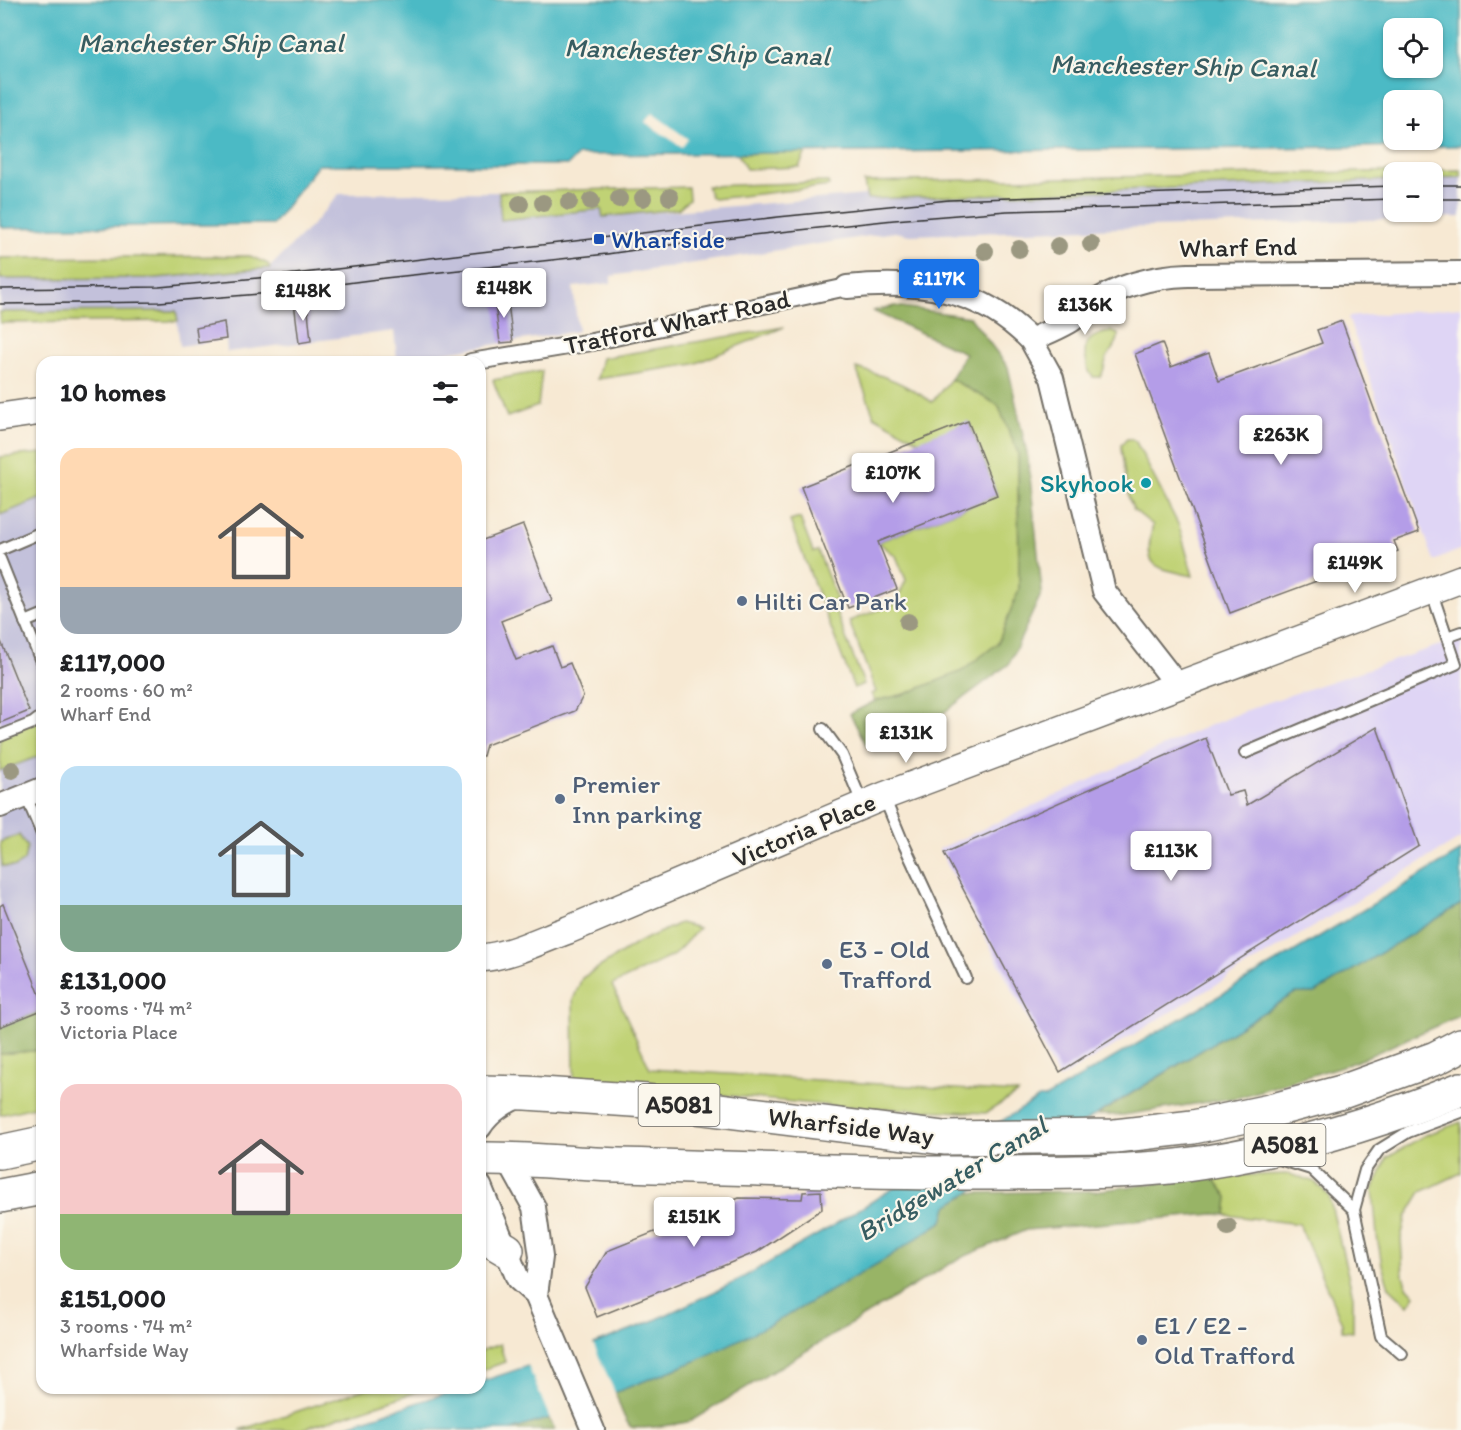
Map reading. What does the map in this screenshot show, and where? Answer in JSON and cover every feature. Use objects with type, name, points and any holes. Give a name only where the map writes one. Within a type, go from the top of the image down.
[{"type":"highway","name":"Wharfside Way","points":[[486,1092],[647,1101],[944,1138],[1115,1136],[1193,1127],[1270,1111],[1342,1092],[1436,1058],[1461,1046]]},
{"type":"highway","name":"Wharfside Way","points":[[500,1162],[935,1173],[1102,1172],[1179,1166],[1297,1143],[1370,1122],[1461,1089]]},
{"type":"highway","points":[[486,1138],[494,1143],[500,1162]]},
{"type":"highway","points":[[0,1152],[36,1144]]},
{"type":"highway","points":[[0,1196],[36,1189]]},
{"type":"street","name":"Wharf End","points":[[1031,340],[1071,322],[1087,307],[1106,296],[1158,277],[1461,273]]},
{"type":"street","points":[[847,287],[883,283],[914,284],[966,296],[1002,314],[1031,340],[1052,378],[1104,591],[1178,686]]},
{"type":"street","name":"Trafford Wharf Road","points":[[486,360],[592,342],[847,287]]},
{"type":"street","points":[[0,417],[36,412]]},
{"type":"street","points":[[1431,590],[1461,579]]},
{"type":"street","name":"Victoria Place","points":[[486,957],[518,949],[568,930],[874,801],[1431,590]]},
{"type":"street","points":[[0,806],[34,792]]},
{"type":"street","points":[[486,1117],[504,1103],[526,1093]]},
{"type":"street","points":[[500,1162],[534,1207],[541,1257],[538,1300]]},
{"type":"street","points":[[486,1212],[493,1242],[518,1279],[538,1300],[593,1430]]},
{"type":"lane","points":[[0,550],[36,535]]},
{"type":"lane","points":[[0,559],[36,649]]},
{"type":"lane","points":[[1245,753],[1456,664],[1431,590]]},
{"type":"lane","points":[[25,622],[36,617]]},
{"type":"lane","points":[[1447,637],[1461,632]]},
{"type":"lane","points":[[0,736],[36,721]]},
{"type":"lane","points":[[823,729],[901,838],[966,978]]},
{"type":"lane","points":[[1402,1354],[1381,1336],[1354,1210],[1365,1170],[1378,1150],[1408,1132],[1461,1112]]},
{"type":"lane","points":[[1258,1152],[1311,1169],[1354,1210]]},
{"type":"shaded area","points":[[1461,177],[1461,217],[1443,218],[1443,178]]},
{"type":"shaded area","points":[[1383,180],[1383,220],[910,235],[895,232],[611,276],[611,283],[573,287],[578,331],[422,356],[397,356],[394,331],[227,352],[226,339],[180,346],[176,311],[0,312],[0,279],[156,278],[269,268],[339,194],[499,192],[502,220],[602,209],[603,217],[866,195],[867,199]]},
{"type":"shaded area","points":[[1461,307],[1461,549],[1434,561],[1348,317]]},
{"type":"shaded area","points":[[36,463],[36,1051],[0,1054],[0,468]]},
{"type":"shaded area","points":[[1461,638],[1461,838],[1059,1079],[939,849],[1203,728],[1263,704]]},
{"type":"green space","points":[[806,152],[799,167],[746,169],[738,154]]},
{"type":"green space","points":[[1443,170],[1461,170],[1461,177],[1443,178]]},
{"type":"green space","points":[[1383,172],[1383,180],[867,199],[864,182]]},
{"type":"green space","points":[[828,182],[829,186],[714,199],[707,186]]},
{"type":"green space","points":[[688,187],[689,199],[678,209],[603,217],[601,209],[501,220],[499,192]]},
{"type":"green space","points":[[250,256],[268,264],[270,268],[156,278],[0,279],[0,258]]},
{"type":"green space","points":[[895,306],[970,317],[1008,367],[1028,458],[1042,592],[1009,664],[943,713],[867,746],[850,714],[875,701],[905,694],[962,671],[998,643],[1019,589],[1018,453],[998,405],[951,379],[965,353],[873,311]]},
{"type":"green space","points":[[176,311],[178,321],[0,323],[0,312]]},
{"type":"green space","points":[[784,327],[694,364],[597,379],[602,358]]},
{"type":"green space","points":[[1111,331],[1118,334],[1117,341],[1107,357],[1102,375],[1093,377],[1087,366],[1085,352],[1087,342],[1095,336]]},
{"type":"green space","points":[[856,368],[895,381],[932,402],[951,379],[998,405],[1018,453],[1019,589],[998,643],[962,672],[905,694],[875,701],[871,694],[876,692],[849,621],[895,604],[906,580],[896,556],[878,542],[997,495],[969,422],[919,441],[874,416]]},
{"type":"green space","points":[[542,371],[538,406],[507,417],[493,380]]},
{"type":"green space","points":[[1127,439],[1136,442],[1179,526],[1193,576],[1161,568],[1151,559],[1149,551],[1153,525],[1134,510],[1129,499],[1121,449],[1121,445]]},
{"type":"green space","points":[[36,454],[36,500],[0,515],[0,457]]},
{"type":"green space","points":[[800,518],[813,552],[818,551],[837,600],[832,602],[864,684],[854,688],[790,521]]},
{"type":"green space","points":[[36,721],[36,757],[0,771],[0,736]]},
{"type":"green space","points":[[19,835],[27,847],[24,861],[15,867],[2,866],[0,842]]},
{"type":"green space","points":[[1461,904],[1461,1015],[1355,1062],[1240,1097],[1123,1115],[1097,1115],[1295,993],[1315,993]]},
{"type":"green space","points":[[680,923],[699,928],[674,955],[612,985],[650,1069],[1018,1093],[986,1113],[835,1106],[574,1081],[573,1000],[582,978],[639,942]]},
{"type":"green space","points":[[36,1012],[36,1051],[0,1054],[0,1027]]},
{"type":"green space","points":[[36,1051],[36,1106],[0,1115],[0,1054]]},
{"type":"green space","points":[[1461,1122],[1461,1173],[1421,1192],[1406,1217],[1401,1238],[1403,1276],[1406,1285],[1415,1295],[1408,1305],[1389,1287],[1382,1265],[1373,1190],[1387,1158],[1423,1136]]},
{"type":"green space","points":[[1289,1174],[1315,1182],[1329,1196],[1353,1296],[1353,1332],[1342,1331],[1342,1323],[1299,1224],[1226,1215],[1228,1197],[1212,1176]]},
{"type":"green space","points":[[1212,1176],[1228,1197],[1226,1215],[1214,1214],[1026,1230],[956,1260],[691,1421],[636,1428],[631,1427],[622,1411],[615,1392],[700,1358],[824,1294],[943,1221],[947,1206],[969,1193],[1095,1191]]},
{"type":"green space","points":[[500,1344],[505,1362],[486,1369],[486,1349]]},
{"type":"green space","points":[[350,1394],[411,1394],[300,1430],[240,1430]]},
{"type":"green space","points":[[549,1418],[555,1430],[511,1430]]},
{"type":"water","name":"Manchester Ship Canal","points":[[0,0],[1461,0],[1461,146],[1443,146],[1443,90],[1383,90],[1383,147],[578,155],[568,165],[318,165],[273,224],[3,228],[0,225]]},
{"type":"water","name":"Bridgewater Canal","points":[[1461,851],[1461,904],[1315,993],[1295,993],[947,1206],[943,1221],[884,1260],[783,1318],[698,1360],[550,1418],[511,1430],[333,1430],[444,1394],[486,1394],[486,1380],[594,1344],[653,1321],[735,1282],[829,1228],[1039,1098],[1045,1098]]},
{"type":"pier","points":[[652,113],[688,139],[682,147],[645,122]]},
{"type":"pier","points":[[592,1341],[616,1395],[551,1421],[527,1363]]},
{"type":"building","points":[[507,295],[513,342],[500,343],[494,297]]},
{"type":"building","points":[[307,301],[311,341],[299,343],[294,302]]},
{"type":"building","points":[[1342,321],[1419,532],[1394,541],[1398,551],[1230,613],[1135,354],[1162,343],[1171,367],[1209,353],[1219,381],[1322,343],[1317,330]]},
{"type":"building","points":[[224,322],[226,339],[198,343],[196,328]]},
{"type":"building","points":[[968,421],[997,495],[878,542],[897,589],[848,608],[801,487]]},
{"type":"building","points":[[523,525],[552,601],[501,621],[516,660],[552,646],[560,667],[570,663],[583,696],[575,711],[486,745],[486,539]]},
{"type":"building","points":[[0,639],[29,711],[0,723]]},
{"type":"building","points":[[1377,727],[1419,846],[1060,1072],[944,853],[1206,738],[1228,795],[1243,791],[1247,805]]},
{"type":"building","points":[[3,904],[36,985],[36,1012],[0,1027],[0,906]]},
{"type":"building","points":[[821,1191],[822,1209],[757,1252],[597,1317],[585,1287],[607,1251],[739,1198],[802,1199],[803,1192]]},
{"type":"tram line","points":[[1443,185],[1461,185]]},
{"type":"tram line","points":[[0,289],[159,287],[269,277],[778,217],[949,200],[1383,186]]},
{"type":"tram line","points":[[0,304],[159,302],[271,293],[607,254],[705,240],[894,220],[1007,211],[1383,199]]},
{"type":"tram line","points":[[1443,199],[1461,199]]},
{"type":"place","name":"Wharfside","points":[[599,239]]},
{"type":"place","name":"Skyhook","points":[[1146,483]]},
{"type":"place","name":"Hilti Car Park","points":[[742,601]]},
{"type":"place","name":"Premier Inn parking","points":[[560,799]]},
{"type":"place","name":"E3 - Old Trafford","points":[[827,964]]},
{"type":"place","name":"E1 / E2 - Old Trafford","points":[[1142,1340]]}]
